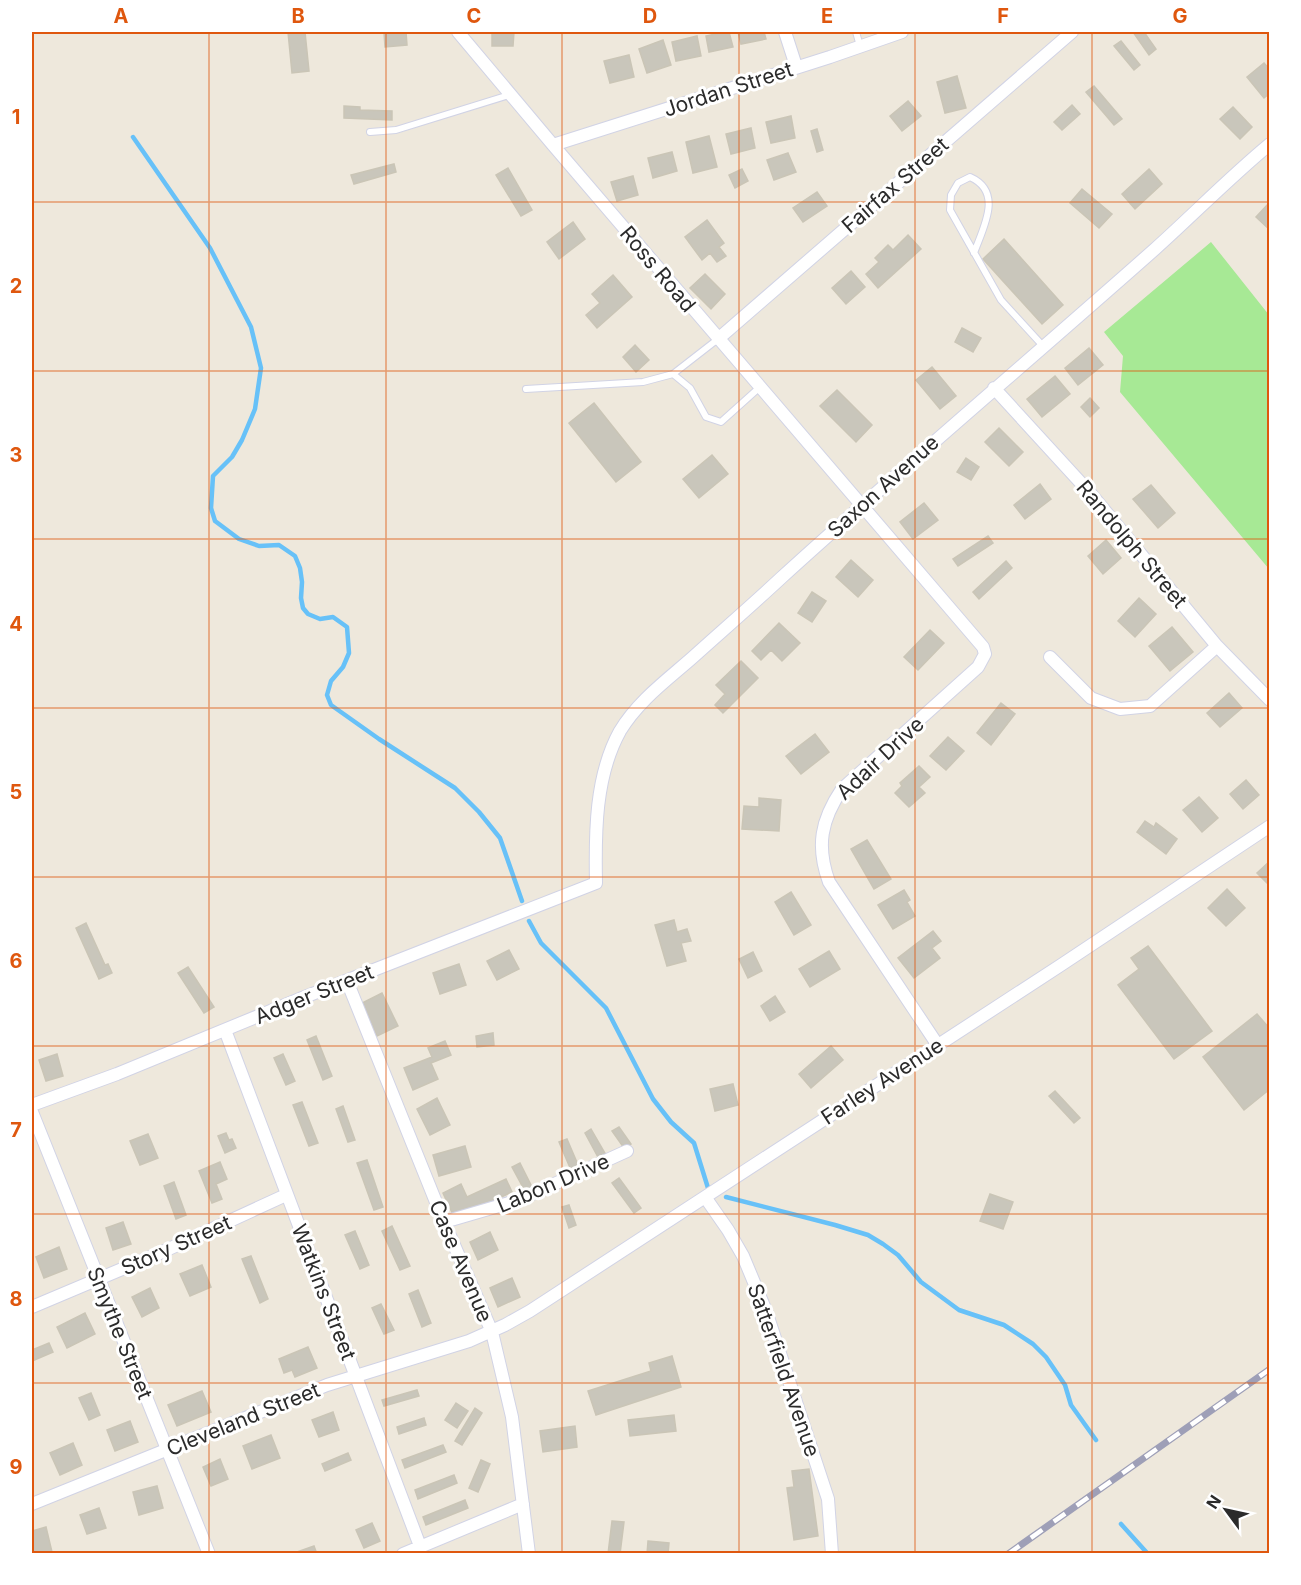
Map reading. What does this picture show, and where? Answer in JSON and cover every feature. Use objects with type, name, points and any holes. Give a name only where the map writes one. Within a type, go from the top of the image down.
[{"type":"street","name":"Ross Road","points":[[458,32],[552,145],[862,505]]},
{"type":"street","points":[[785,32],[796,66]]},
{"type":"street","name":"Jordan Street","points":[[552,145],[903,32]]},
{"type":"street","name":"Fairfax Street","points":[[718,339],[1072,32]]},
{"type":"street","name":"Saxon Avenue","points":[[596,883],[595,850],[603,777],[620,732],[651,694],[994,388],[1156,248],[1269,144]]},
{"type":"street","name":"Randolph Street","points":[[994,388],[1091,494],[1218,646],[1269,700]]},
{"type":"street","name":"Adair Drive","points":[[862,505],[983,647],[985,654],[970,674],[842,789],[831,805],[824,822],[821,841],[824,868],[829,882],[937,1044]]},
{"type":"street","points":[[1050,657],[1091,698],[1120,709],[1150,706],[1218,646]]},
{"type":"street","name":"Farley Avenue","points":[[492,1332],[530,1311],[1269,826]]},
{"type":"street","name":"Adger Street","points":[[32,1105],[117,1074],[596,883]]},
{"type":"street","name":"Case Avenue","points":[[347,981],[444,1222],[492,1332],[512,1417],[529,1554]]},
{"type":"street","name":"Watkins Street","points":[[225,1030],[422,1550]]},
{"type":"street","name":"Smythe Street","points":[[32,1112],[209,1554]]},
{"type":"street","name":"Labon Drive","points":[[444,1222],[519,1200],[627,1151]]},
{"type":"street","name":"Story Street","points":[[32,1307],[160,1253],[286,1195]]},
{"type":"street","name":"Satterfield Avenue","points":[[705,1197],[743,1256],[766,1311],[828,1499],[832,1554]]},
{"type":"street","name":"Cleveland Street","points":[[32,1504],[327,1385],[492,1332]]},
{"type":"street","points":[[403,1554],[422,1550],[523,1504]]},
{"type":"lane","points":[[856,32],[860,46]]},
{"type":"lane","points":[[369,132],[396,130],[510,94]]},
{"type":"lane","points":[[974,253],[987,217],[989,201],[986,188],[978,180],[970,177],[958,183],[951,195],[950,210],[974,253],[1001,300],[1043,346]]},
{"type":"lane","points":[[526,389],[643,382],[673,374],[718,339]]},
{"type":"lane","points":[[673,374],[690,388],[706,417],[721,422],[760,387]]},
{"type":"green space","points":[[1211,242],[1269,315],[1269,569],[1120,392],[1123,356],[1104,332]]},
{"type":"building","points":[[288,32],[305,32],[309,71],[292,73]]},
{"type":"building","points":[[384,32],[406,32],[407,45],[385,47]]},
{"type":"building","points":[[492,32],[514,32],[513,46],[492,46]]},
{"type":"building","points":[[729,32],[733,47],[709,52],[706,36]]},
{"type":"building","points":[[738,32],[764,32],[766,39],[741,44]]},
{"type":"building","points":[[1133,32],[1144,32],[1156,49],[1149,55]]},
{"type":"building","points":[[697,36],[701,56],[676,61],[672,42]]},
{"type":"building","points":[[663,40],[671,65],[647,73],[639,49]]},
{"type":"building","points":[[1121,41],[1140,65],[1134,70],[1114,46]]},
{"type":"building","points":[[629,55],[634,77],[610,83],[604,61]]},
{"type":"building","points":[[1264,63],[1270,70],[1270,93],[1264,98],[1247,77]]},
{"type":"building","points":[[957,76],[966,108],[945,113],[937,82]]},
{"type":"building","points":[[1094,86],[1122,119],[1114,125],[1086,92]]},
{"type":"building","points":[[908,101],[921,116],[902,131],[890,116]]},
{"type":"building","points":[[1072,105],[1080,114],[1062,130],[1054,122]]},
{"type":"building","points":[[344,106],[360,107],[360,110],[392,111],[392,120],[344,118]]},
{"type":"building","points":[[1233,107],[1252,127],[1240,139],[1220,119]]},
{"type":"building","points":[[791,116],[795,138],[771,143],[766,122]]},
{"type":"building","points":[[751,128],[755,148],[731,154],[726,134]]},
{"type":"building","points":[[817,129],[823,150],[817,152],[811,131]]},
{"type":"building","points":[[709,136],[717,167],[693,173],[686,142]]},
{"type":"building","points":[[672,152],[677,171],[653,178],[648,158]]},
{"type":"building","points":[[788,153],[796,172],[774,180],[767,160]]},
{"type":"building","points":[[394,164],[396,172],[354,184],[351,175]]},
{"type":"building","points":[[508,168],[532,210],[521,216],[496,175]]},
{"type":"building","points":[[742,169],[748,181],[735,188],[729,175]]},
{"type":"building","points":[[1149,169],[1162,184],[1135,209],[1122,194]]},
{"type":"building","points":[[633,176],[638,195],[617,201],[611,182]]},
{"type":"building","points":[[1082,189],[1112,214],[1099,228],[1070,203]]},
{"type":"building","points":[[817,192],[827,206],[803,222],[793,208]]},
{"type":"building","points":[[1270,202],[1270,230],[1256,217]]},
{"type":"building","points":[[707,220],[724,243],[719,247],[726,256],[717,262],[710,253],[702,260],[685,237]]},
{"type":"building","points":[[573,222],[585,239],[559,259],[547,242]]},
{"type":"building","points":[[908,235],[921,249],[878,288],[866,274],[879,262],[875,258],[888,245],[893,250]]},
{"type":"building","points":[[1004,239],[1063,305],[1042,324],[983,259]]},
{"type":"building","points":[[851,271],[865,287],[846,304],[832,288]]},
{"type":"building","points":[[705,274],[725,294],[711,309],[690,288]]},
{"type":"building","points":[[613,275],[632,297],[597,328],[586,315],[600,303],[592,294]]},
{"type":"building","points":[[962,328],[981,338],[973,352],[955,342]]},
{"type":"building","points":[[635,345],[649,360],[636,372],[623,357]]},
{"type":"building","points":[[1089,348],[1103,365],[1078,385],[1065,368]]},
{"type":"building","points":[[932,367],[956,396],[940,409],[916,380]]},
{"type":"building","points":[[1055,376],[1070,394],[1042,417],[1027,399]]},
{"type":"building","points":[[837,390],[872,425],[856,442],[820,406]]},
{"type":"building","points":[[1090,398],[1099,408],[1090,417],[1081,407]]},
{"type":"building","points":[[594,403],[641,462],[616,482],[569,423]]},
{"type":"building","points":[[999,428],[1023,452],[1009,466],[985,442]]},
{"type":"building","points":[[712,455],[728,474],[699,498],[683,479]]},
{"type":"building","points":[[966,458],[979,467],[971,480],[957,472]]},
{"type":"building","points":[[1040,484],[1051,499],[1025,519],[1014,505]]},
{"type":"building","points":[[1151,485],[1175,513],[1158,528],[1133,499]]},
{"type":"building","points":[[924,503],[938,520],[913,539],[900,522]]},
{"type":"building","points":[[988,536],[993,543],[958,566],[953,559]]},
{"type":"building","points":[[1106,540],[1121,558],[1103,574],[1088,556]]},
{"type":"building","points":[[851,560],[873,580],[858,597],[836,577]]},
{"type":"building","points":[[1006,561],[1012,568],[979,599],[973,592]]},
{"type":"building","points":[[812,592],[826,601],[812,622],[798,613]]},
{"type":"building","points":[[1139,598],[1156,614],[1135,637],[1118,621]]},
{"type":"building","points":[[779,623],[800,643],[782,661],[771,650],[761,660],[752,651]]},
{"type":"building","points":[[1172,627],[1193,652],[1170,671],[1149,646]]},
{"type":"building","points":[[930,630],[944,643],[918,670],[904,657]]},
{"type":"building","points":[[741,661],[758,678],[723,713],[715,705],[725,694],[716,685]]},
{"type":"building","points":[[1229,693],[1242,708],[1220,727],[1207,713]]},
{"type":"building","points":[[1001,703],[1015,714],[991,745],[977,733]]},
{"type":"building","points":[[815,734],[829,752],[801,774],[786,756]]},
{"type":"building","points":[[948,737],[964,751],[946,770],[930,756]]},
{"type":"building","points":[[919,766],[930,777],[919,787],[925,793],[909,807],[895,793],[902,786],[900,783]]},
{"type":"building","points":[[1246,780],[1259,795],[1243,809],[1230,794]]},
{"type":"building","points":[[1199,797],[1218,818],[1202,832],[1183,810]]},
{"type":"building","points":[[759,798],[781,800],[779,831],[742,829],[744,806],[759,807]]},
{"type":"building","points":[[1145,821],[1154,827],[1156,823],[1177,839],[1166,854],[1137,832]]},
{"type":"building","points":[[867,840],[891,879],[874,889],[851,849]]},
{"type":"building","points":[[1270,861],[1270,886],[1257,873]]},
{"type":"building","points":[[1227,889],[1245,908],[1226,926],[1208,908]]},
{"type":"building","points":[[904,890],[910,900],[907,902],[915,916],[893,929],[878,905]]},
{"type":"building","points":[[791,892],[811,925],[794,935],[775,902]]},
{"type":"building","points":[[674,920],[677,932],[687,929],[691,941],[681,943],[686,961],[667,966],[655,925]]},
{"type":"building","points":[[86,923],[105,965],[108,964],[112,973],[99,979],[76,928]]},
{"type":"building","points":[[933,931],[941,941],[932,948],[940,958],[914,978],[898,958]]},
{"type":"building","points":[[1148,946],[1212,1031],[1174,1059],[1118,985],[1139,969],[1131,958]]},
{"type":"building","points":[[509,950],[519,969],[497,980],[487,961]]},
{"type":"building","points":[[829,951],[840,969],[810,987],[799,969]]},
{"type":"building","points":[[753,952],[762,971],[748,978],[739,959]]},
{"type":"building","points":[[459,964],[466,985],[440,994],[433,973]]},
{"type":"building","points":[[188,967],[214,1007],[204,1013],[178,973]]},
{"type":"building","points":[[382,993],[398,1026],[377,1036],[362,1003]]},
{"type":"building","points":[[775,996],[785,1012],[770,1021],[761,1006]]},
{"type":"building","points":[[1257,1014],[1270,1029],[1270,1089],[1244,1110],[1203,1057]]},
{"type":"building","points":[[493,1033],[494,1045],[477,1047],[476,1036]]},
{"type":"building","points":[[316,1036],[332,1076],[323,1080],[307,1040]]},
{"type":"building","points":[[445,1041],[451,1055],[431,1063],[438,1079],[413,1090],[404,1068],[432,1057],[428,1048]]},
{"type":"building","points":[[831,1046],[843,1060],[811,1088],[799,1074]]},
{"type":"building","points":[[57,1054],[63,1076],[46,1081],[39,1060]]},
{"type":"building","points":[[283,1054],[295,1081],[286,1085],[274,1058]]},
{"type":"building","points":[[733,1084],[738,1105],[715,1111],[710,1089]]},
{"type":"building","points":[[1055,1091],[1080,1118],[1074,1123],[1049,1096]]},
{"type":"building","points":[[437,1098],[450,1125],[430,1135],[417,1109]]},
{"type":"building","points":[[302,1102],[318,1143],[309,1146],[293,1105]]},
{"type":"building","points":[[343,1106],[355,1140],[348,1142],[336,1109]]},
{"type":"building","points":[[619,1127],[631,1144],[624,1148],[612,1131]]},
{"type":"building","points":[[591,1129],[606,1155],[599,1159],[585,1133]]},
{"type":"building","points":[[226,1133],[236,1148],[225,1153],[218,1136]]},
{"type":"building","points":[[148,1134],[158,1158],[140,1165],[130,1141]]},
{"type":"building","points":[[567,1139],[579,1167],[571,1170],[559,1142]]},
{"type":"building","points":[[465,1146],[471,1167],[439,1176],[433,1155]]},
{"type":"building","points":[[367,1160],[383,1207],[374,1210],[357,1163]]},
{"type":"building","points":[[220,1162],[227,1179],[216,1184],[222,1199],[212,1203],[199,1171]]},
{"type":"building","points":[[520,1163],[533,1189],[526,1193],[512,1167]]},
{"type":"building","points":[[619,1178],[641,1208],[634,1213],[612,1183]]},
{"type":"building","points":[[506,1179],[512,1192],[455,1219],[443,1193],[461,1184],[467,1197]]},
{"type":"building","points":[[174,1182],[186,1215],[176,1219],[164,1186]]},
{"type":"building","points":[[990,1194],[1013,1202],[1003,1229],[980,1221]]},
{"type":"building","points":[[569,1205],[576,1225],[569,1228],[562,1207]]},
{"type":"building","points":[[123,1222],[131,1244],[113,1250],[106,1228]]},
{"type":"building","points":[[392,1226],[410,1266],[400,1270],[382,1231]]},
{"type":"building","points":[[355,1231],[369,1265],[360,1269],[345,1235]]},
{"type":"building","points":[[490,1232],[498,1250],[478,1260],[470,1242]]},
{"type":"building","points":[[59,1247],[67,1269],[44,1278],[36,1257]]},
{"type":"building","points":[[251,1256],[268,1299],[260,1303],[242,1259]]},
{"type":"building","points":[[202,1265],[211,1287],[190,1296],[180,1274]]},
{"type":"building","points":[[512,1278],[520,1297],[498,1307],[490,1288]]},
{"type":"building","points":[[150,1288],[159,1308],[142,1317],[132,1297]]},
{"type":"building","points":[[418,1290],[431,1323],[422,1327],[409,1294]]},
{"type":"building","points":[[381,1304],[394,1330],[384,1334],[372,1308]]},
{"type":"building","points":[[85,1313],[95,1334],[67,1348],[57,1327]]},
{"type":"building","points":[[49,1343],[53,1352],[32,1361],[32,1350]]},
{"type":"building","points":[[308,1347],[317,1368],[295,1377],[292,1370],[284,1373],[279,1359]]},
{"type":"building","points":[[672,1356],[681,1387],[596,1415],[588,1391],[651,1371],[649,1363]]},
{"type":"building","points":[[417,1390],[419,1396],[384,1406],[382,1400]]},
{"type":"building","points":[[202,1391],[211,1412],[177,1426],[168,1405]]},
{"type":"building","points":[[91,1393],[100,1415],[89,1420],[79,1398]]},
{"type":"building","points":[[456,1403],[468,1411],[457,1428],[445,1420]]},
{"type":"building","points":[[475,1408],[482,1413],[462,1445],[455,1441]]},
{"type":"building","points":[[333,1412],[339,1430],[319,1437],[312,1420]]},
{"type":"building","points":[[674,1415],[676,1431],[630,1436],[628,1420]]},
{"type":"building","points":[[424,1418],[426,1425],[399,1434],[397,1427]]},
{"type":"building","points":[[130,1421],[138,1442],[115,1451],[107,1430]]},
{"type":"building","points":[[575,1426],[577,1447],[543,1452],[540,1431]]},
{"type":"building","points":[[271,1435],[280,1458],[252,1469],[243,1446]]},
{"type":"building","points":[[73,1443],[82,1465],[60,1475],[50,1453]]},
{"type":"building","points":[[443,1445],[446,1452],[405,1468],[402,1460]]},
{"type":"building","points":[[348,1453],[351,1460],[325,1471],[322,1464]]},
{"type":"building","points":[[220,1459],[228,1479],[211,1486],[203,1467]]},
{"type":"building","points":[[481,1460],[490,1464],[478,1492],[469,1488]]},
{"type":"building","points":[[809,1469],[818,1536],[794,1540],[787,1488],[794,1487],[792,1471]]},
{"type":"building","points":[[454,1475],[457,1483],[418,1499],[415,1490]]},
{"type":"building","points":[[157,1486],[163,1508],[139,1515],[133,1492]]},
{"type":"building","points":[[465,1500],[468,1508],[426,1525],[423,1517]]},
{"type":"building","points":[[99,1508],[106,1528],[87,1534],[80,1515]]},
{"type":"building","points":[[612,1521],[624,1522],[620,1554],[608,1554]]},
{"type":"building","points":[[372,1523],[380,1541],[364,1548],[356,1530]]},
{"type":"building","points":[[46,1527],[52,1552],[32,1554],[32,1531]]},
{"type":"building","points":[[648,1541],[669,1543],[668,1554],[647,1554]]},
{"type":"building","points":[[314,1546],[317,1554],[294,1554],[294,1553]]},
{"type":"waterway","points":[[133,137],[210,248],[251,327],[261,368],[255,409],[242,440],[232,457],[213,476],[211,508],[215,521],[239,539],[259,546],[279,545],[295,556],[300,568],[303,608],[308,614],[320,619],[333,617],[347,627],[349,653],[343,667],[331,681],[327,695],[331,705],[455,788],[479,812],[500,838],[522,901]]},
{"type":"waterway","points":[[529,921],[541,943],[606,1008],[653,1099],[671,1122],[694,1143],[708,1188]]},
{"type":"waterway","points":[[726,1197],[835,1225],[868,1235],[883,1244],[898,1255],[921,1282],[959,1310],[1004,1325],[1033,1344],[1046,1357],[1065,1385],[1071,1405],[1096,1440]]},
{"type":"waterway","points":[[1121,1524],[1148,1554]]},
{"type":"railway","points":[[1008,1554],[1270,1369]]}]
